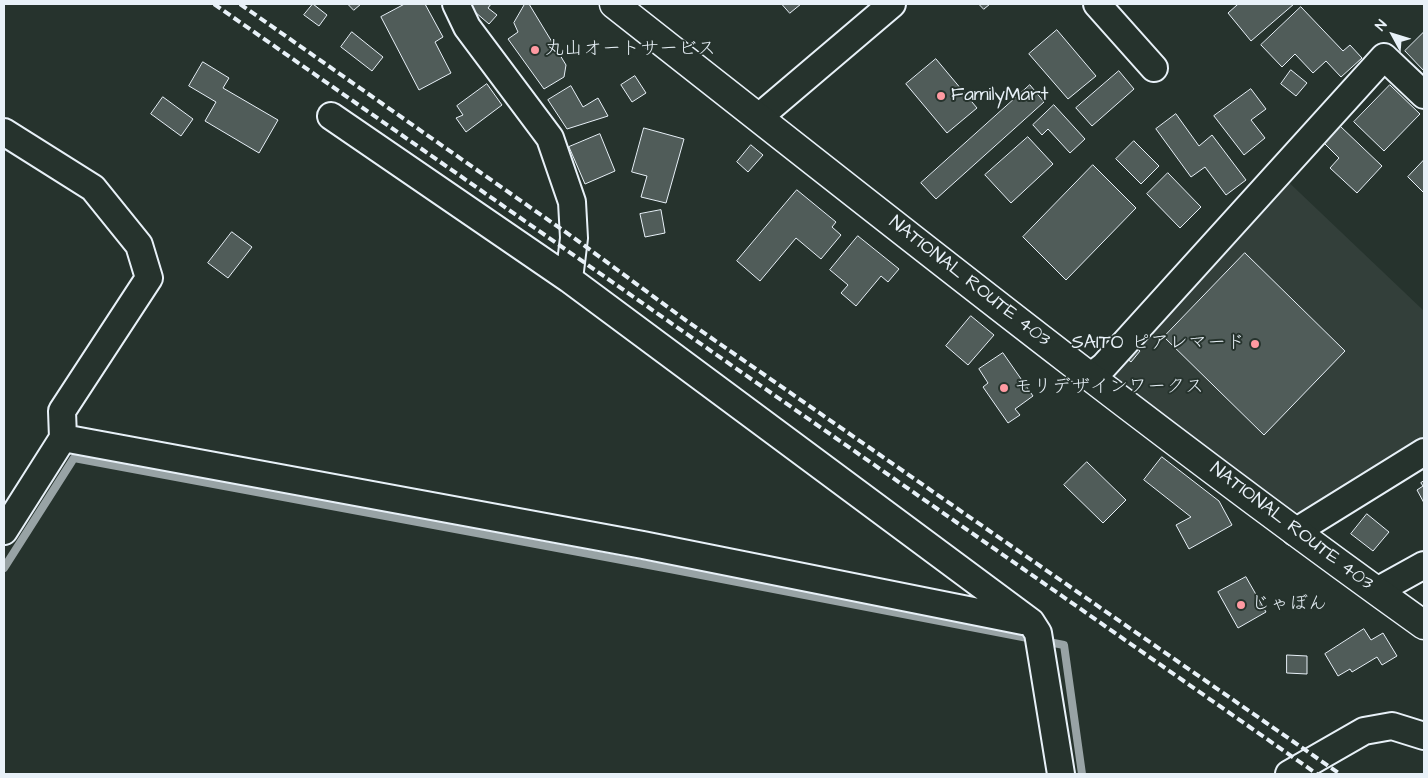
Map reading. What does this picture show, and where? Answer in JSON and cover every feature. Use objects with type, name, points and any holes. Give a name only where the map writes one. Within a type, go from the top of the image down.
[{"type":"highway","name":"NATIONAL ROUTE 403","points":[[614,4],[1090,377],[1295,532],[1424,625]]},
{"type":"street","points":[[456,4],[467,27],[550,138],[572,202],[574,238],[569,279]]},
{"type":"street","points":[[759,117],[892,4]]},
{"type":"street","points":[[1097,4],[1154,68]]},
{"type":"street","points":[[1090,377],[1104,366],[1384,56],[1424,95]]},
{"type":"street","points":[[331,116],[569,279],[1031,622],[1038,633],[1061,774]]},
{"type":"street","points":[[4,132],[93,188],[139,246],[149,278],[62,411],[63,438],[4,531]]},
{"type":"street","points":[[63,438],[643,545],[1031,622]]},
{"type":"street","points":[[1295,532],[1424,452]]},
{"type":"street","points":[[1377,591],[1424,565]]},
{"type":"street","points":[[1289,774],[1364,731],[1392,726],[1424,736]]},
{"type":"shaded area","points":[[1279,173],[1424,311],[1424,452],[1295,532],[1090,377]]},
{"type":"building","points":[[313,4],[327,15],[319,26],[304,15]]},
{"type":"building","points":[[348,4],[361,4],[354,10]]},
{"type":"building","points":[[405,4],[425,4],[443,37],[435,42],[451,73],[419,90],[381,17]]},
{"type":"building","points":[[471,4],[491,4],[488,8],[497,15],[489,24],[475,12]]},
{"type":"building","points":[[525,4],[529,4],[566,65],[564,77],[544,89],[508,39],[518,32],[514,23]]},
{"type":"building","points":[[782,4],[801,4],[790,13]]},
{"type":"building","points":[[979,4],[990,4],[984,9]]},
{"type":"building","points":[[1236,4],[1294,4],[1251,41],[1228,13]]},
{"type":"building","points":[[1301,7],[1343,51],[1350,45],[1362,58],[1341,77],[1326,61],[1313,73],[1295,54],[1282,67],[1261,45]]},
{"type":"building","points":[[1057,30],[1096,76],[1068,99],[1029,54]]},
{"type":"building","points":[[352,32],[383,57],[372,71],[341,47]]},
{"type":"building","points":[[1424,32],[1424,71],[1405,51]]},
{"type":"building","name":"FamilyMart","points":[[936,59],[977,108],[947,133],[906,84]]},
{"type":"building","points":[[203,62],[229,78],[223,88],[278,120],[259,153],[205,121],[216,102],[189,86]]},
{"type":"building","points":[[1291,70],[1307,83],[1296,96],[1281,84]]},
{"type":"building","points":[[1119,71],[1134,89],[1092,126],[1076,108]]},
{"type":"building","points":[[635,76],[646,93],[632,102],[621,85]]},
{"type":"building","points":[[487,84],[502,105],[466,132],[456,118],[463,115],[457,106]]},
{"type":"building","points":[[1030,85],[1044,102],[936,199],[921,183]]},
{"type":"building","points":[[1390,85],[1420,114],[1384,151],[1354,122]]},
{"type":"building","points":[[571,86],[583,107],[598,98],[608,116],[567,129],[548,100]]},
{"type":"building","points":[[1251,89],[1266,109],[1251,120],[1265,138],[1244,155],[1214,116]]},
{"type":"building","points":[[163,97],[193,119],[181,136],[151,114]]},
{"type":"building","points":[[1054,105],[1085,139],[1070,153],[1048,129],[1042,135],[1033,125]]},
{"type":"building","points":[[1176,114],[1199,146],[1212,135],[1246,180],[1226,195],[1205,167],[1191,177],[1156,129]]},
{"type":"building","points":[[1340,126],[1382,166],[1357,193],[1330,168],[1339,158],[1324,143]]},
{"type":"building","points":[[644,128],[684,139],[666,203],[641,197],[647,176],[632,172]]},
{"type":"building","points":[[600,134],[615,171],[585,184],[569,147]]},
{"type":"building","points":[[1028,137],[1053,164],[1011,203],[985,175]]},
{"type":"building","points":[[1134,141],[1159,166],[1141,184],[1116,159]]},
{"type":"building","points":[[751,145],[763,155],[748,172],[737,162]]},
{"type":"building","points":[[1424,160],[1424,193],[1408,177]]},
{"type":"building","points":[[1093,165],[1136,208],[1066,280],[1023,237]]},
{"type":"building","points":[[1168,173],[1201,207],[1180,228],[1147,194]]},
{"type":"building","points":[[797,190],[836,222],[832,227],[841,235],[821,259],[796,238],[760,281],[737,261]]},
{"type":"building","points":[[661,210],[665,233],[645,237],[640,214]]},
{"type":"building","points":[[232,232],[252,247],[228,278],[208,263]]},
{"type":"building","points":[[858,236],[899,269],[888,282],[881,276],[856,306],[841,293],[848,285],[830,270]]},
{"type":"building","name":"SAITO ピアレマード","points":[[1245,253],[1345,351],[1264,435],[1164,337]]},
{"type":"building","points":[[971,316],[994,335],[968,365],[946,346]]},
{"type":"building","points":[[1134,346],[1140,351],[1131,362],[1125,357]]},
{"type":"building","points":[[1003,353],[1033,396],[1015,409],[1020,415],[1008,423],[983,387],[988,383],[979,369]]},
{"type":"building","points":[[1162,457],[1219,501],[1232,525],[1189,549],[1176,525],[1191,517],[1144,480]]},
{"type":"building","points":[[1087,462],[1126,500],[1103,523],[1064,485]]},
{"type":"building","points":[[1424,481],[1424,503],[1417,490],[1423,486],[1421,483]]},
{"type":"building","points":[[1367,514],[1389,532],[1373,551],[1351,534]]},
{"type":"building","points":[[1246,577],[1266,612],[1238,628],[1218,592]]},
{"type":"building","points":[[1364,629],[1371,640],[1383,633],[1397,656],[1382,665],[1377,657],[1352,672],[1350,669],[1338,676],[1325,654]]},
{"type":"building","points":[[1287,655],[1307,656],[1307,674],[1287,673]]},
{"type":"waterway","points":[[4,568],[74,458],[670,569],[1064,645],[1082,774]]},
{"type":"railway","points":[[214,4],[1317,774]]},
{"type":"railway","points":[[240,4],[574,238],[684,319],[1340,774]]},
{"type":"place","name":"丸山オートサービス","points":[[535,50]]},
{"type":"place","name":"FamilyMart","points":[[941,96]]},
{"type":"place","name":"SAITO ピアレマード","points":[[1255,344]]},
{"type":"place","name":"モリデザインワークス","points":[[1004,388]]},
{"type":"place","name":"じゃぼん","points":[[1241,605]]}]
